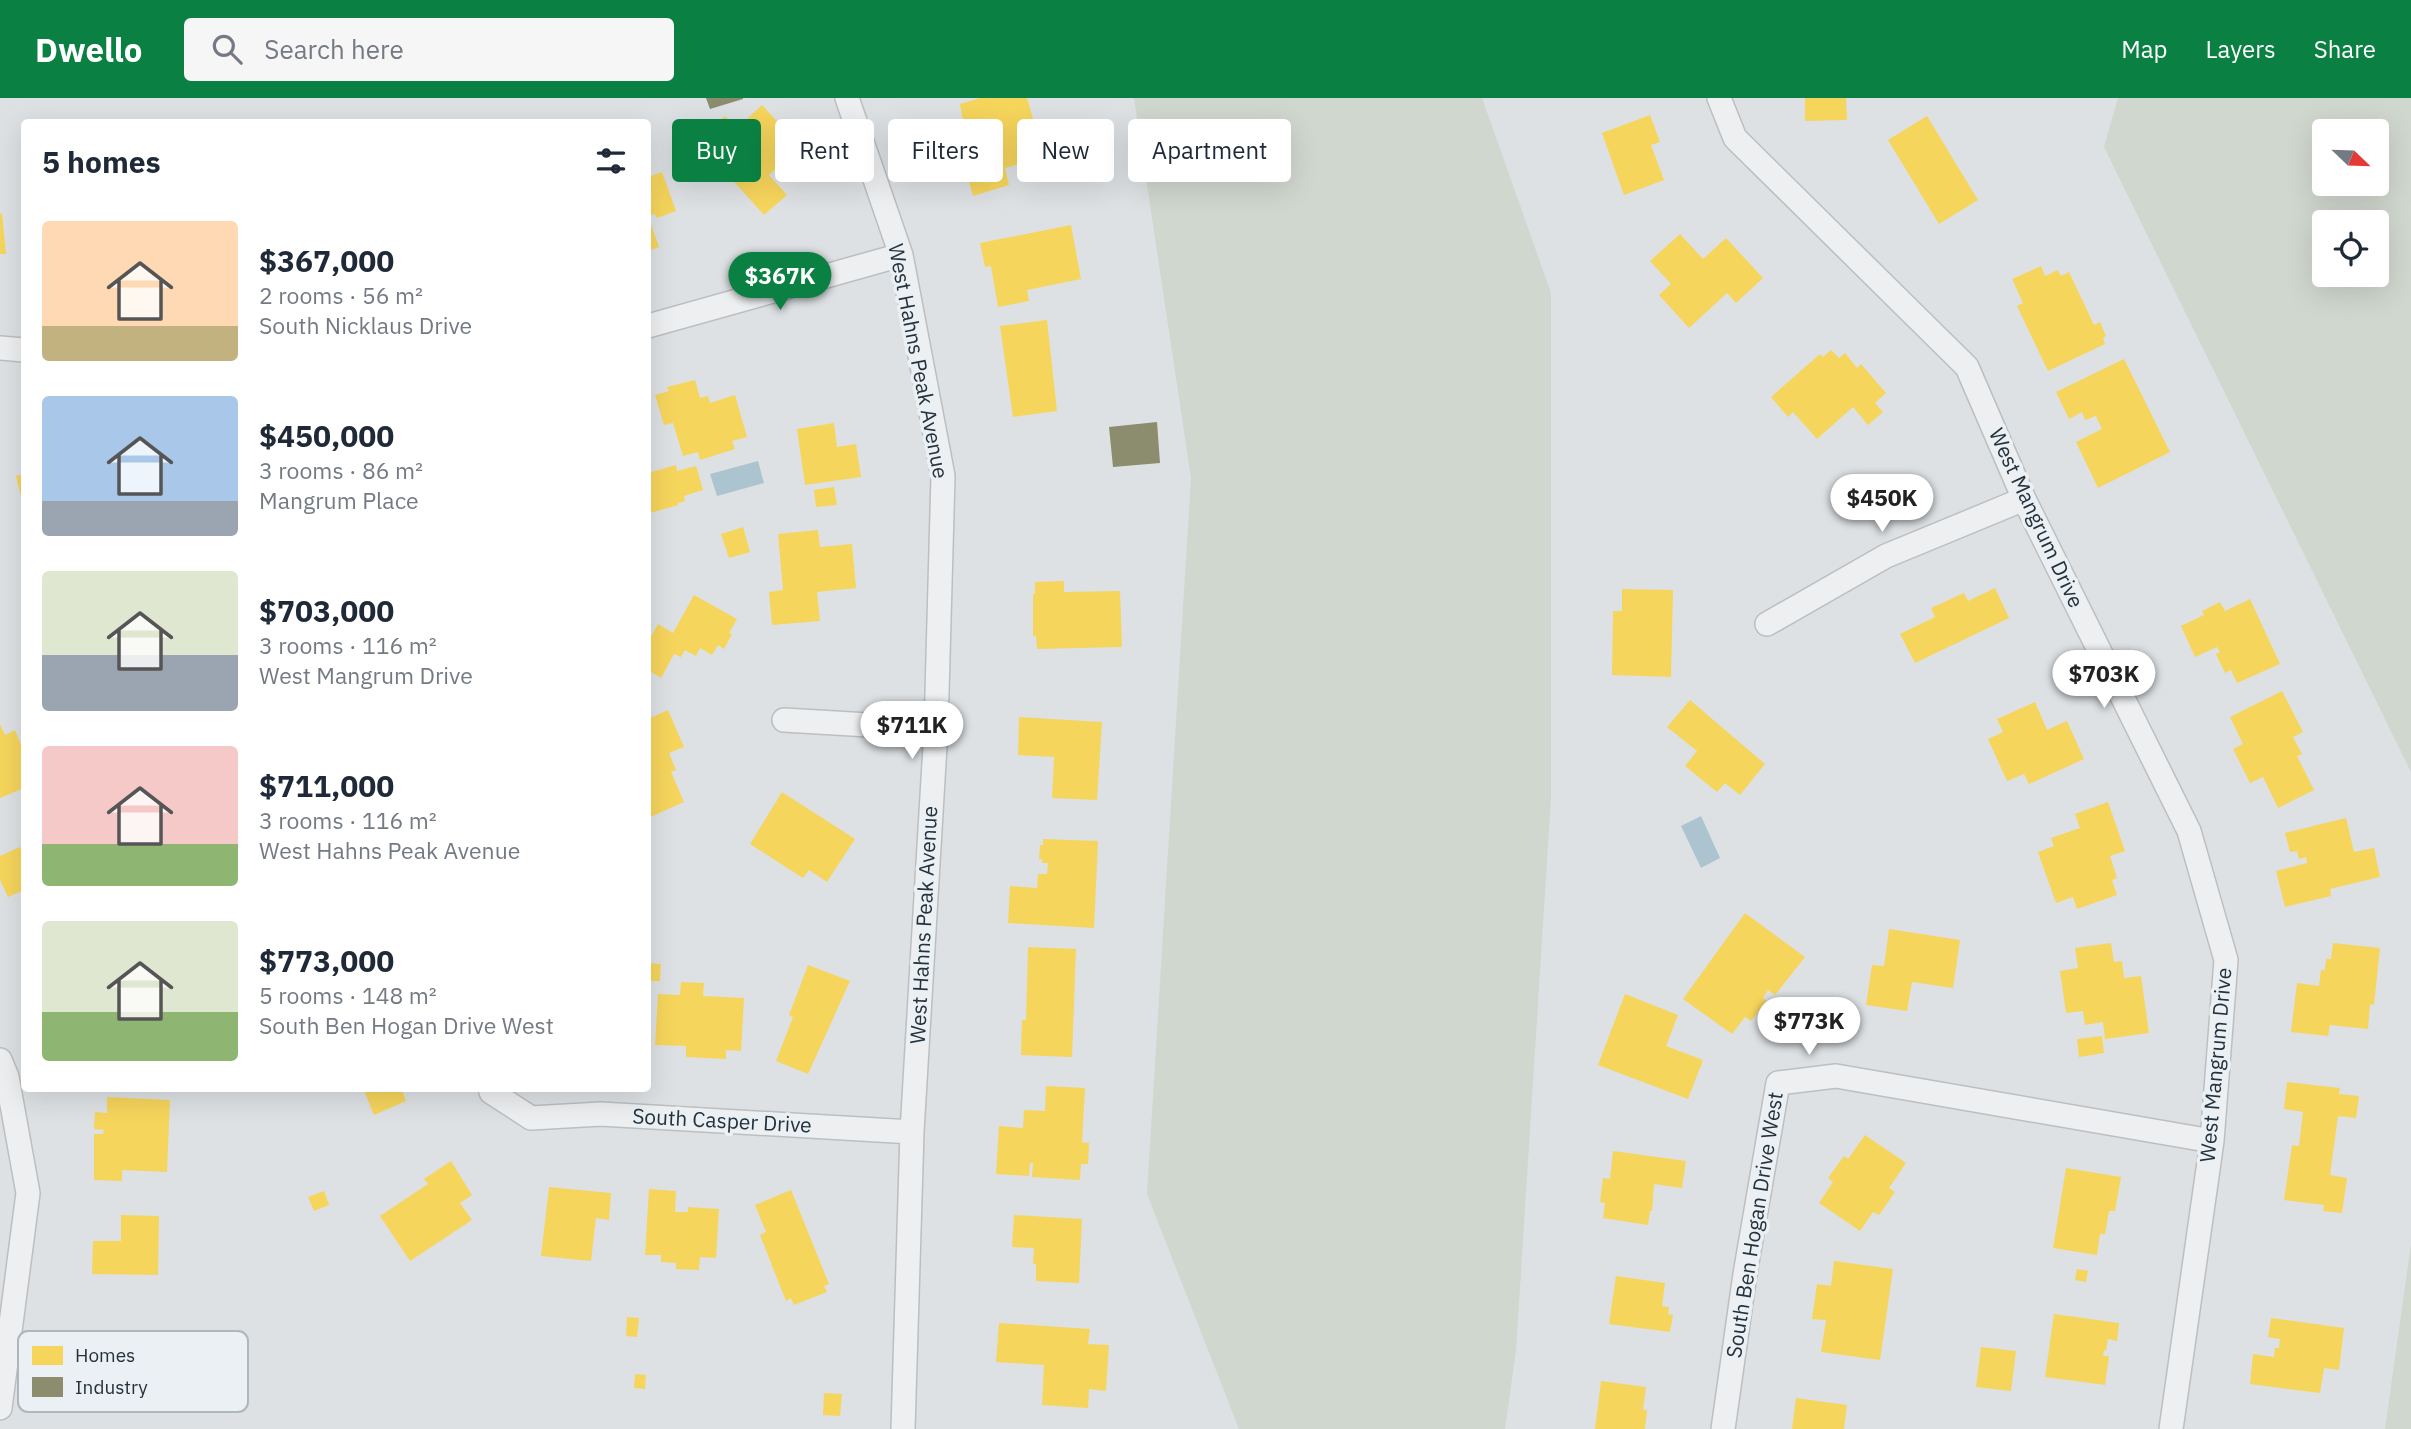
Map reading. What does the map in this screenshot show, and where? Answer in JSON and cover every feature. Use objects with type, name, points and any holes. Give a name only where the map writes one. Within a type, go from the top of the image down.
[{"type":"street","name":"West Hahns Peak Avenue","points":[[847,98],[901,255],[943,476],[936,729],[912,1132],[903,1429]]},
{"type":"street","name":"West Mangrum Drive","points":[[1719,98],[1735,138],[1967,367],[2024,499],[2189,831],[2225,960],[2212,1142],[2171,1429]]},
{"type":"street","points":[[651,325],[901,255]]},
{"type":"street","points":[[0,348],[21,350]]},
{"type":"street","points":[[1767,624],[1886,555],[2024,499]]},
{"type":"street","points":[[785,720],[936,729]]},
{"type":"street","points":[[0,1060],[7,1077],[28,1192],[0,1408]]},
{"type":"street","name":"South Ben Hogan Drive West","points":[[1723,1429],[1745,1274],[1778,1083],[1836,1076],[2212,1142]]},
{"type":"street","name":"South Casper Drive","points":[[491,1092],[531,1118],[601,1114],[912,1132]]},
{"type":"shaded area","points":[[1134,98],[1482,98],[1551,293],[1551,797],[1516,1351],[1505,1429],[1239,1429],[1147,1194],[1191,478],[1147,182],[1291,182],[1291,119],[1137,119]]},
{"type":"shaded area","points":[[2118,98],[2411,98],[2411,772],[2104,147]]},
{"type":"shaded area","points":[[2411,1244],[2411,1429],[2385,1429]]},
{"type":"water","points":[[758,461],[764,483],[717,496],[710,474]]},
{"type":"water","points":[[1701,816],[1720,858],[1701,868],[1681,826]]},
{"type":"building: Homes","points":[[980,98],[1027,98],[1033,119],[1017,119],[1017,165],[1005,168],[1009,185],[973,196],[969,182],[1003,182],[1003,119],[962,119],[960,104]]},
{"type":"building: Homes","points":[[1805,98],[1846,98],[1847,120],[1805,121]]},
{"type":"building: Homes","points":[[762,105],[775,119],[775,170],[769,175],[787,195],[764,215],[734,182],[761,182],[761,119],[747,119]]},
{"type":"building: Homes","points":[[1650,115],[1660,142],[1651,145],[1664,180],[1624,195],[1602,133]]},
{"type":"building: Homes","points":[[1927,116],[1978,200],[1939,224],[1888,140]]},
{"type":"building: Homes","points":[[662,172],[676,211],[657,218],[655,214],[651,215],[651,176]]},
{"type":"building: Homes","points":[[2,213],[6,254],[0,254]]},
{"type":"building: Homes","points":[[651,224],[659,247],[651,250]]},
{"type":"building: Homes","points":[[1071,225],[1081,279],[1027,290],[1029,301],[998,307],[991,266],[985,267],[980,243]]},
{"type":"building: Homes","points":[[1680,234],[1703,259],[1726,238],[1763,278],[1736,303],[1727,293],[1689,328],[1659,295],[1671,284],[1650,261]]},
{"type":"building: Homes","points":[[2041,266],[2045,276],[2058,270],[2061,276],[2069,272],[2094,325],[2100,322],[2106,336],[2103,338],[2105,344],[2048,371],[2017,306],[2023,303],[2012,279]]},
{"type":"building: Homes","points":[[1047,320],[1057,411],[1013,417],[1000,326]]},
{"type":"building: Homes","points":[[1831,350],[1839,358],[1845,353],[1857,368],[1861,364],[1886,393],[1875,403],[1883,412],[1868,425],[1853,407],[1817,439],[1793,412],[1788,417],[1771,397],[1820,354],[1823,357]]},
{"type":"building: Homes","points":[[2124,359],[2170,452],[2098,488],[2076,442],[2102,429],[2096,416],[2085,420],[2082,412],[2069,419],[2056,392]]},
{"type":"building: Homes","points":[[695,380],[700,398],[708,396],[710,403],[735,395],[747,437],[732,441],[735,449],[700,460],[698,452],[683,456],[673,423],[664,425],[655,395],[669,391],[667,387]]},
{"type":"building: Homes","points":[[834,423],[837,447],[856,444],[861,477],[805,485],[797,429]]},
{"type":"building: Homes","points":[[676,465],[677,471],[696,466],[703,490],[684,496],[685,501],[678,505],[651,513],[651,472]]},
{"type":"building: Homes","points":[[21,475],[21,497],[16,476]]},
{"type":"building: Homes","points":[[834,487],[837,505],[816,507],[814,490]]},
{"type":"building: Homes","points":[[743,527],[750,552],[729,558],[721,534]]},
{"type":"building: Homes","points":[[818,530],[820,547],[852,544],[856,588],[817,592],[820,621],[772,625],[769,592],[783,590],[778,534]]},
{"type":"building: Homes","points":[[1064,581],[1064,592],[1120,591],[1122,647],[1037,649],[1036,636],[1033,636],[1035,582]]},
{"type":"building: Homes","points":[[1995,588],[2009,618],[1915,663],[1900,634],[1935,617],[1931,608],[1964,593],[1968,601]]},
{"type":"building: Homes","points":[[1622,589],[1673,590],[1671,677],[1612,675],[1613,611],[1622,611]]},
{"type":"building: Homes","points":[[694,595],[737,619],[724,649],[718,645],[712,655],[700,648],[696,656],[685,650],[681,657],[674,654],[661,678],[651,672],[651,637],[658,624],[673,633]]},
{"type":"building: Homes","points":[[2250,599],[2280,664],[2237,683],[2231,670],[2225,673],[2216,654],[2220,652],[2217,647],[2195,657],[2181,626],[2204,615],[2202,611],[2220,602],[2225,611]]},
{"type":"building: Homes","points":[[2282,691],[2303,732],[2293,737],[2302,754],[2297,756],[2314,790],[2278,808],[2263,777],[2250,783],[2233,749],[2243,744],[2230,717]]},
{"type":"building: Homes","points":[[1690,700],[1765,764],[1740,795],[1725,783],[1717,792],[1685,766],[1697,751],[1667,727]]},
{"type":"building: Homes","points":[[2035,702],[2047,730],[2067,721],[2084,759],[2029,784],[2024,774],[2007,781],[1988,739],[2003,732],[1997,719]]},
{"type":"building: Homes","points":[[668,710],[684,747],[669,753],[676,770],[671,772],[684,802],[651,817],[651,718]]},
{"type":"building: Homes","points":[[1019,717],[1102,722],[1097,800],[1052,798],[1054,757],[1018,755]]},
{"type":"building: Homes","points":[[0,724],[5,735],[15,730],[21,745],[21,789],[0,798]]},
{"type":"building: Homes","points":[[782,792],[855,839],[827,882],[809,870],[803,878],[750,844]]},
{"type":"building: Homes","points":[[2108,802],[2125,851],[2110,856],[2117,878],[2112,880],[2117,895],[2077,909],[2073,897],[2056,903],[2038,852],[2054,846],[2051,838],[2080,828],[2075,814]]},
{"type":"building: Homes","points":[[2346,818],[2354,852],[2374,848],[2380,877],[2330,889],[2331,896],[2285,907],[2276,871],[2307,863],[2306,857],[2299,859],[2297,851],[2290,852],[2285,833]]},
{"type":"building: Homes","points":[[1043,839],[1098,841],[1094,928],[1008,923],[1010,886],[1037,888],[1038,874],[1047,874],[1048,863],[1042,863],[1042,859],[1039,859]]},
{"type":"building: Homes","points":[[20,847],[21,850],[21,891],[8,897],[0,880],[0,856]]},
{"type":"building: Homes","points":[[1745,913],[1805,957],[1775,995],[1768,990],[1763,998],[1766,1001],[1751,1021],[1745,1017],[1732,1034],[1683,999]]},
{"type":"building: Homes","points":[[1889,929],[1960,940],[1953,988],[1912,982],[1907,1011],[1866,1005],[1872,965],[1884,966]]},
{"type":"building: Homes","points":[[2111,943],[2114,962],[2122,961],[2124,978],[2141,976],[2149,1033],[2105,1039],[2103,1022],[2085,1025],[2083,1011],[2066,1013],[2060,971],[2078,968],[2075,948]]},
{"type":"building: Homes","points":[[2333,943],[2380,948],[2374,1005],[2370,1004],[2368,1029],[2330,1025],[2328,1036],[2291,1032],[2297,983],[2319,986],[2321,970],[2325,970],[2326,959],[2331,959]]},
{"type":"building: Homes","points":[[1028,947],[1076,949],[1072,1057],[1021,1055],[1022,1020],[1026,1020]]},
{"type":"building: Homes","points":[[651,963],[661,964],[660,981],[651,981]]},
{"type":"building: Homes","points":[[808,965],[850,981],[808,1074],[776,1061],[793,1017],[789,1015]]},
{"type":"building: Homes","points":[[681,982],[704,983],[703,996],[744,998],[741,1051],[726,1050],[726,1059],[686,1057],[686,1046],[655,1045],[658,994],[680,995]]},
{"type":"building: Homes","points":[[1625,994],[1678,1015],[1666,1046],[1703,1060],[1688,1099],[1598,1065]]},
{"type":"building: Homes","points":[[2102,1036],[2104,1053],[2079,1057],[2077,1039]]},
{"type":"building: Homes","points":[[2287,1082],[2340,1088],[2339,1094],[2359,1096],[2356,1118],[2338,1116],[2330,1175],[2347,1178],[2342,1213],[2323,1211],[2324,1205],[2284,1200],[2292,1145],[2299,1146],[2303,1112],[2284,1109]]},
{"type":"building: Homes","points":[[1046,1086],[1085,1088],[1082,1142],[1089,1143],[1088,1164],[1081,1164],[1080,1180],[1032,1177],[1033,1163],[1030,1163],[1029,1176],[996,1174],[999,1126],[1023,1128],[1024,1110],[1045,1111]]},
{"type":"building: Homes","points":[[365,1092],[403,1092],[406,1101],[374,1115]]},
{"type":"building: Homes","points":[[107,1097],[170,1100],[167,1172],[122,1170],[122,1181],[94,1180],[94,1134],[103,1134],[104,1130],[94,1129],[95,1112],[107,1113]]},
{"type":"building: Homes","points":[[1865,1135],[1906,1163],[1889,1188],[1895,1192],[1879,1215],[1873,1212],[1860,1231],[1819,1203],[1833,1182],[1828,1178],[1844,1156],[1848,1159]]},
{"type":"building: Homes","points":[[1613,1151],[1686,1161],[1682,1188],[1654,1184],[1648,1225],[1603,1218],[1605,1203],[1600,1202],[1603,1178],[1610,1179]]},
{"type":"building: Homes","points":[[451,1161],[472,1195],[460,1203],[472,1220],[410,1261],[380,1216],[428,1184],[424,1179]]},
{"type":"building: Homes","points":[[2066,1168],[2121,1177],[2115,1211],[2109,1211],[2105,1234],[2100,1234],[2097,1255],[2053,1248]]},
{"type":"building: Homes","points":[[549,1187],[611,1193],[609,1220],[596,1218],[591,1261],[541,1256]]},
{"type":"building: Homes","points":[[649,1189],[676,1191],[675,1212],[688,1212],[688,1207],[719,1209],[716,1258],[700,1257],[699,1270],[676,1269],[676,1263],[661,1262],[661,1255],[645,1255]]},
{"type":"building: Homes","points":[[791,1190],[829,1284],[824,1286],[827,1292],[794,1305],[791,1298],[786,1301],[760,1235],[766,1232],[755,1205]]},
{"type":"building: Homes","points":[[324,1191],[329,1205],[314,1211],[308,1197]]},
{"type":"building: Homes","points":[[121,1215],[159,1216],[158,1275],[92,1274],[93,1241],[121,1241]]},
{"type":"building: Homes","points":[[1014,1215],[1082,1219],[1079,1283],[1036,1281],[1034,1248],[1012,1247]]},
{"type":"building: Homes","points":[[1834,1261],[1893,1269],[1880,1360],[1821,1352],[1826,1320],[1812,1319],[1817,1284],[1831,1286]]},
{"type":"building: Homes","points":[[2077,1269],[2088,1271],[2086,1282],[2075,1280]]},
{"type":"building: Homes","points":[[1616,1276],[1665,1283],[1662,1306],[1669,1307],[1668,1314],[1673,1315],[1670,1332],[1609,1324]]},
{"type":"building: Homes","points":[[2054,1314],[2119,1323],[2117,1341],[2108,1339],[2106,1351],[2104,1350],[2103,1356],[2109,1356],[2105,1385],[2045,1377]]},
{"type":"building: Homes","points":[[627,1317],[639,1318],[637,1337],[626,1336]]},
{"type":"building: Homes","points":[[2271,1318],[2344,1328],[2339,1370],[2324,1368],[2320,1393],[2250,1384],[2253,1354],[2274,1357],[2275,1348],[2279,1348],[2280,1339],[2268,1337]]},
{"type":"building: Homes","points":[[999,1323],[1090,1329],[1088,1344],[1109,1345],[1106,1391],[1089,1389],[1088,1408],[1042,1405],[1044,1365],[996,1362]]},
{"type":"building: Homes","points":[[1981,1347],[2016,1351],[2011,1391],[1976,1387]]},
{"type":"building: Homes","points":[[635,1374],[646,1375],[645,1389],[634,1388]]},
{"type":"building: Homes","points":[[1601,1381],[1646,1387],[1643,1410],[1647,1410],[1645,1429],[1595,1429]]},
{"type":"building: Homes","points":[[824,1393],[842,1394],[840,1416],[823,1415]]},
{"type":"building: Homes","points":[[1796,1398],[1847,1405],[1844,1429],[1792,1429]]},
{"type":"building: Industry","points":[[706,98],[743,98],[743,99],[710,109]]},
{"type":"building: Industry","points":[[1157,422],[1160,463],[1113,467],[1109,427]]}]
